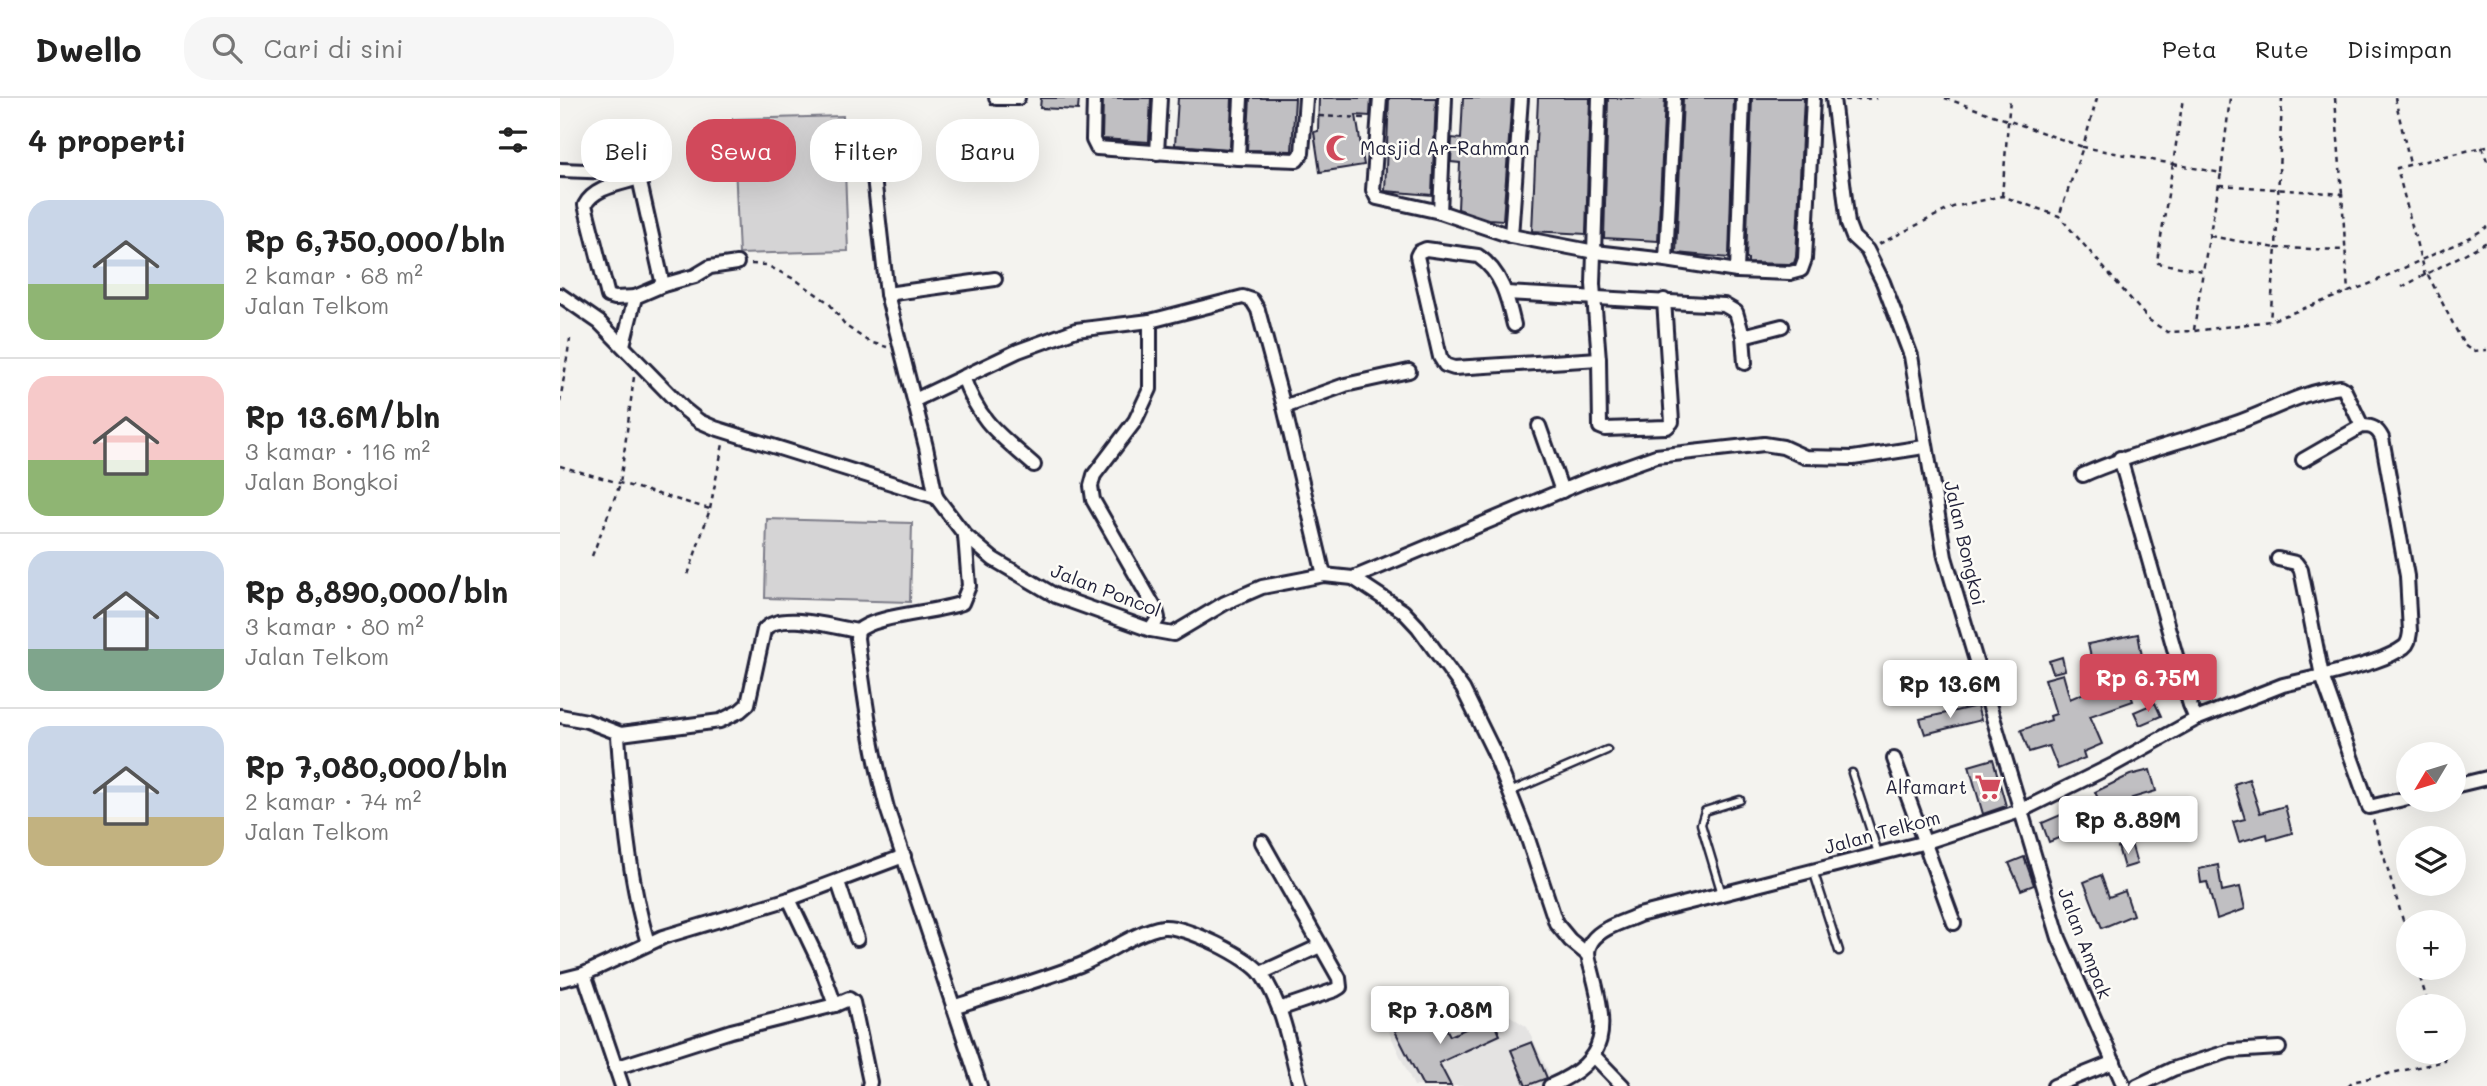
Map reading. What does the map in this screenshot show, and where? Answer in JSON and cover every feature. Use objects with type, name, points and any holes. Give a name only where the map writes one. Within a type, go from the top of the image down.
[{"type":"street","points":[[996,98],[1018,98]]},
{"type":"street","points":[[1094,98],[1093,140],[1097,148],[1297,160],[1302,153],[1306,98]]},
{"type":"street","points":[[1157,153],[1160,98]]},
{"type":"street","points":[[1238,158],[1241,98]]},
{"type":"street","points":[[1380,98],[1374,194],[1377,198],[1440,212],[1511,236],[1594,256],[1667,260],[1737,271],[1790,273],[1801,270],[1805,259],[1813,98]]},
{"type":"street","points":[[1440,212],[1445,98]]},
{"type":"street","points":[[1511,236],[1521,98]]},
{"type":"street","points":[[1599,98],[1593,291],[1599,359],[1600,427],[1670,426],[1672,422],[1664,300]]},
{"type":"street","points":[[1667,260],[1674,98]]},
{"type":"street","points":[[1737,271],[1743,98]]},
{"type":"street","name":"Jalan Bongkoi","points":[[1833,99],[1849,223],[1853,237],[1867,250],[1883,282],[1911,356],[1924,447],[1945,557],[2020,811]]},
{"type":"street","points":[[560,170],[581,171]]},
{"type":"street","points":[[627,182],[599,191],[589,197],[585,205],[608,296],[635,297],[695,276],[709,267],[737,263]]},
{"type":"street","points":[[640,182],[663,285]]},
{"type":"street","points":[[560,295],[599,322],[684,410],[699,421],[936,497],[915,400],[887,294],[875,182]]},
{"type":"street","points":[[1514,325],[1506,293],[1492,267],[1478,256],[1426,249],[1419,252],[1417,256],[1440,357],[1445,365],[1454,368],[1599,359]]},
{"type":"street","points":[[887,294],[995,279]]},
{"type":"street","points":[[1506,293],[1593,291],[1732,307],[1737,312],[1743,336],[1745,363]]},
{"type":"street","points":[[623,345],[635,297]]},
{"type":"street","points":[[915,400],[1018,351],[1076,330],[1150,321],[1243,297],[1252,300],[1258,310],[1284,407],[1324,575]]},
{"type":"street","points":[[1150,321],[1150,389],[1142,409],[1094,475],[1091,486],[1093,500],[1156,610],[1158,618],[1152,630]]},
{"type":"street","points":[[1743,336],[1782,326]]},
{"type":"street","points":[[1284,407],[1345,385],[1409,371]]},
{"type":"street","points":[[963,377],[972,402],[986,423],[1034,466]]},
{"type":"street","points":[[2083,475],[2120,458],[2232,425],[2326,388],[2344,389],[2362,426],[2303,460]]},
{"type":"street","points":[[1539,426],[1562,491]]},
{"type":"street","name":"Jalan Telkom","points":[[1587,954],[1590,943],[1599,934],[1639,915],[1926,842],[2020,811],[2113,765],[2196,719],[2283,685],[2377,660],[2405,646],[2409,640],[2407,576],[2382,438],[2378,430],[2362,426]]},
{"type":"street","points":[[1353,578],[1585,481],[1656,456],[1764,444],[1783,447],[1805,457],[1853,458],[1924,447]]},
{"type":"street","points":[[2120,458],[2189,705],[2196,719]]},
{"type":"street","name":"Jalan Poncol","points":[[936,497],[965,535],[993,559],[1056,596],[1152,630],[1173,634],[1225,603],[1262,587],[1324,575],[1353,578],[1403,611],[1418,627],[1463,689],[1510,792],[1556,923],[1570,940],[1587,954]]},
{"type":"street","points":[[560,716],[587,721],[621,734],[720,721],[746,707],[764,630],[774,622],[827,624],[858,631],[869,623],[948,609],[962,603],[969,586],[965,535]]},
{"type":"street","points":[[2278,559],[2296,564],[2301,570],[2322,676],[2369,807],[2396,801]]},
{"type":"street","points":[[858,631],[865,710],[874,761],[887,808],[980,1086]]},
{"type":"street","points":[[621,734],[618,736],[621,777],[633,876],[648,943]]},
{"type":"street","points":[[1894,759],[1954,923]]},
{"type":"street","points":[[2466,783],[2487,778]]},
{"type":"street","name":"Jalan Ampak","points":[[2020,811],[2059,938],[2124,1086]]},
{"type":"street","points":[[1262,842],[1339,978],[1340,987],[1279,1009]]},
{"type":"street","points":[[560,980],[584,974],[648,943],[789,899],[904,856]]},
{"type":"street","points":[[838,882],[857,939]]},
{"type":"street","points":[[789,899],[821,966],[835,1005]]},
{"type":"street","points":[[953,1007],[1080,965],[1146,932],[1163,927],[1182,929],[1245,959],[1261,973],[1279,1009],[1300,1086]]},
{"type":"street","points":[[1261,973],[1320,946]]},
{"type":"street","points":[[1550,1086],[1579,1071],[1594,1056],[1602,1037],[1600,1002],[1587,954]]},
{"type":"street","points":[[584,974],[622,1086]]},
{"type":"street","points":[[615,1068],[731,1031],[835,1005],[849,999],[853,1002],[869,1086]]},
{"type":"street","points":[[2137,1086],[2173,1069],[2230,1051],[2279,1048]]},
{"type":"street","points":[[1594,1056],[1623,1086]]},
{"type":"street","points":[[2054,1086],[2114,1062]]},
{"type":"lane","points":[[1510,792],[1607,750]]},
{"type":"lane","points":[[1852,773],[1878,853]]},
{"type":"lane","points":[[1722,894],[1701,824],[1702,817],[1705,811],[1740,800]]},
{"type":"lane","points":[[1813,870],[1839,951]]},
{"type":"path","points":[[1833,99],[1877,98]]},
{"type":"path","points":[[1945,98],[2083,147],[2221,173]]},
{"type":"path","points":[[2002,196],[2010,98]]},
{"type":"path","points":[[2059,216],[2097,98]]},
{"type":"path","points":[[2183,98],[2157,261],[2203,271]]},
{"type":"path","points":[[2194,331],[2221,173],[2230,98]]},
{"type":"path","points":[[2270,321],[2282,98]]},
{"type":"path","points":[[2335,98],[2348,293]]},
{"type":"path","points":[[2395,98],[2410,164]]},
{"type":"path","points":[[1305,116],[1379,118]]},
{"type":"path","points":[[2487,146],[2397,167],[2427,276],[2464,345],[2472,351],[2487,350]]},
{"type":"path","points":[[2482,148],[2487,161]]},
{"type":"path","points":[[2219,185],[2342,194]]},
{"type":"path","points":[[1867,250],[1953,207],[2002,196],[2059,216],[2149,320],[2167,332],[2194,331],[2270,321],[2348,293],[2471,237],[2487,227]]},
{"type":"path","points":[[2210,236],[2276,248],[2346,250]]},
{"type":"path","points":[[2402,287],[2487,242]]},
{"type":"path","points":[[737,263],[766,265],[780,270],[829,303],[846,326],[869,342],[900,351]]},
{"type":"path","points":[[560,402],[570,339]]},
{"type":"path","points":[[592,556],[620,484],[638,360]]},
{"type":"path","points":[[687,578],[710,509],[725,430]]},
{"type":"path","points":[[560,466],[710,509]]},
{"type":"path","points":[[2369,807],[2400,910]]},
{"type":"path","points":[[2348,1086],[2352,1082],[2432,1064]]},
{"type":"shaded area","points":[[843,116],[843,119],[810,119],[810,182],[845,182],[848,251],[739,254],[736,182],[796,182],[796,119],[733,119]]},
{"type":"shaded area","points":[[767,519],[912,523],[910,602],[765,598]]},
{"type":"shaded area","points":[[1498,1008],[1527,1027],[1553,1081],[1540,1086],[1414,1086],[1389,1032],[1415,1015]]},
{"type":"building","points":[[1041,98],[1079,98],[1078,110],[1040,108]]},
{"type":"building","points":[[1103,98],[1151,98],[1149,142],[1102,139]]},
{"type":"building","points":[[1178,98],[1232,98],[1230,149],[1175,145]]},
{"type":"building","points":[[1250,98],[1295,98],[1292,151],[1247,150]]},
{"type":"building","points":[[1319,98],[1371,98],[1370,116],[1356,115],[1364,165],[1320,172],[1314,132],[1318,131]]},
{"type":"building","points":[[1389,98],[1436,98],[1432,195],[1385,191]]},
{"type":"building","points":[[1463,98],[1512,98],[1503,220],[1488,219],[1458,209],[1460,163],[1451,162],[1452,138],[1461,139]]},
{"type":"building","points":[[1538,98],[1590,98],[1586,234],[1532,231]]},
{"type":"building","points":[[1608,98],[1665,98],[1658,241],[1604,238]]},
{"type":"building","points":[[1683,98],[1734,98],[1729,258],[1676,253]]},
{"type":"building","points":[[1752,98],[1804,98],[1794,263],[1748,263],[1746,259]]},
{"type":"building","points":[[2138,634],[2142,656],[2118,661],[2133,701],[2090,716],[2102,744],[2083,752],[2085,758],[2058,769],[2049,746],[2029,752],[2021,730],[2051,720],[2050,716],[2056,714],[2045,679],[2063,674],[2070,699],[2103,685],[2099,664],[2093,666],[2088,644]]},
{"type":"building","points":[[2062,657],[2065,670],[2053,673],[2049,661]]},
{"type":"building","points":[[2155,703],[2161,716],[2140,725],[2134,712]]},
{"type":"building","points":[[1977,706],[1981,720],[1925,734],[1920,719]]},
{"type":"building","name":"Alfamart","points":[[1993,759],[2006,806],[1983,814],[1969,766]]},
{"type":"building","points":[[2150,770],[2156,791],[2132,798],[2134,801],[2102,815],[2105,823],[2086,830],[2085,827],[2049,842],[2042,823],[2070,811],[2071,814],[2100,803],[2095,792],[2130,775]]},
{"type":"building","points":[[2249,779],[2260,813],[2285,806],[2292,833],[2268,840],[2267,834],[2239,842],[2233,822],[2245,819],[2234,784]]},
{"type":"building","points":[[2131,843],[2137,864],[2124,868],[2118,847]]},
{"type":"building","points":[[2024,857],[2034,885],[2021,890],[2009,863]]},
{"type":"building","points":[[2218,865],[2222,891],[2240,887],[2245,909],[2217,919],[2207,882],[2201,883],[2199,869]]},
{"type":"building","points":[[2101,875],[2109,897],[2125,891],[2133,915],[2102,928],[2084,882]]},
{"type":"building","points":[[1440,1016],[1450,1036],[1492,1017],[1500,1035],[1439,1063],[1451,1086],[1423,1086],[1395,1031],[1418,1019],[1422,1026]]},
{"type":"building","points":[[1532,1042],[1547,1078],[1526,1086],[1511,1050]]},
{"type":"place","name":"Masjid Ar-Rahman","points":[[1339,148]]},
{"type":"place","name":"Alfamart","points":[[1988,787]]}]
